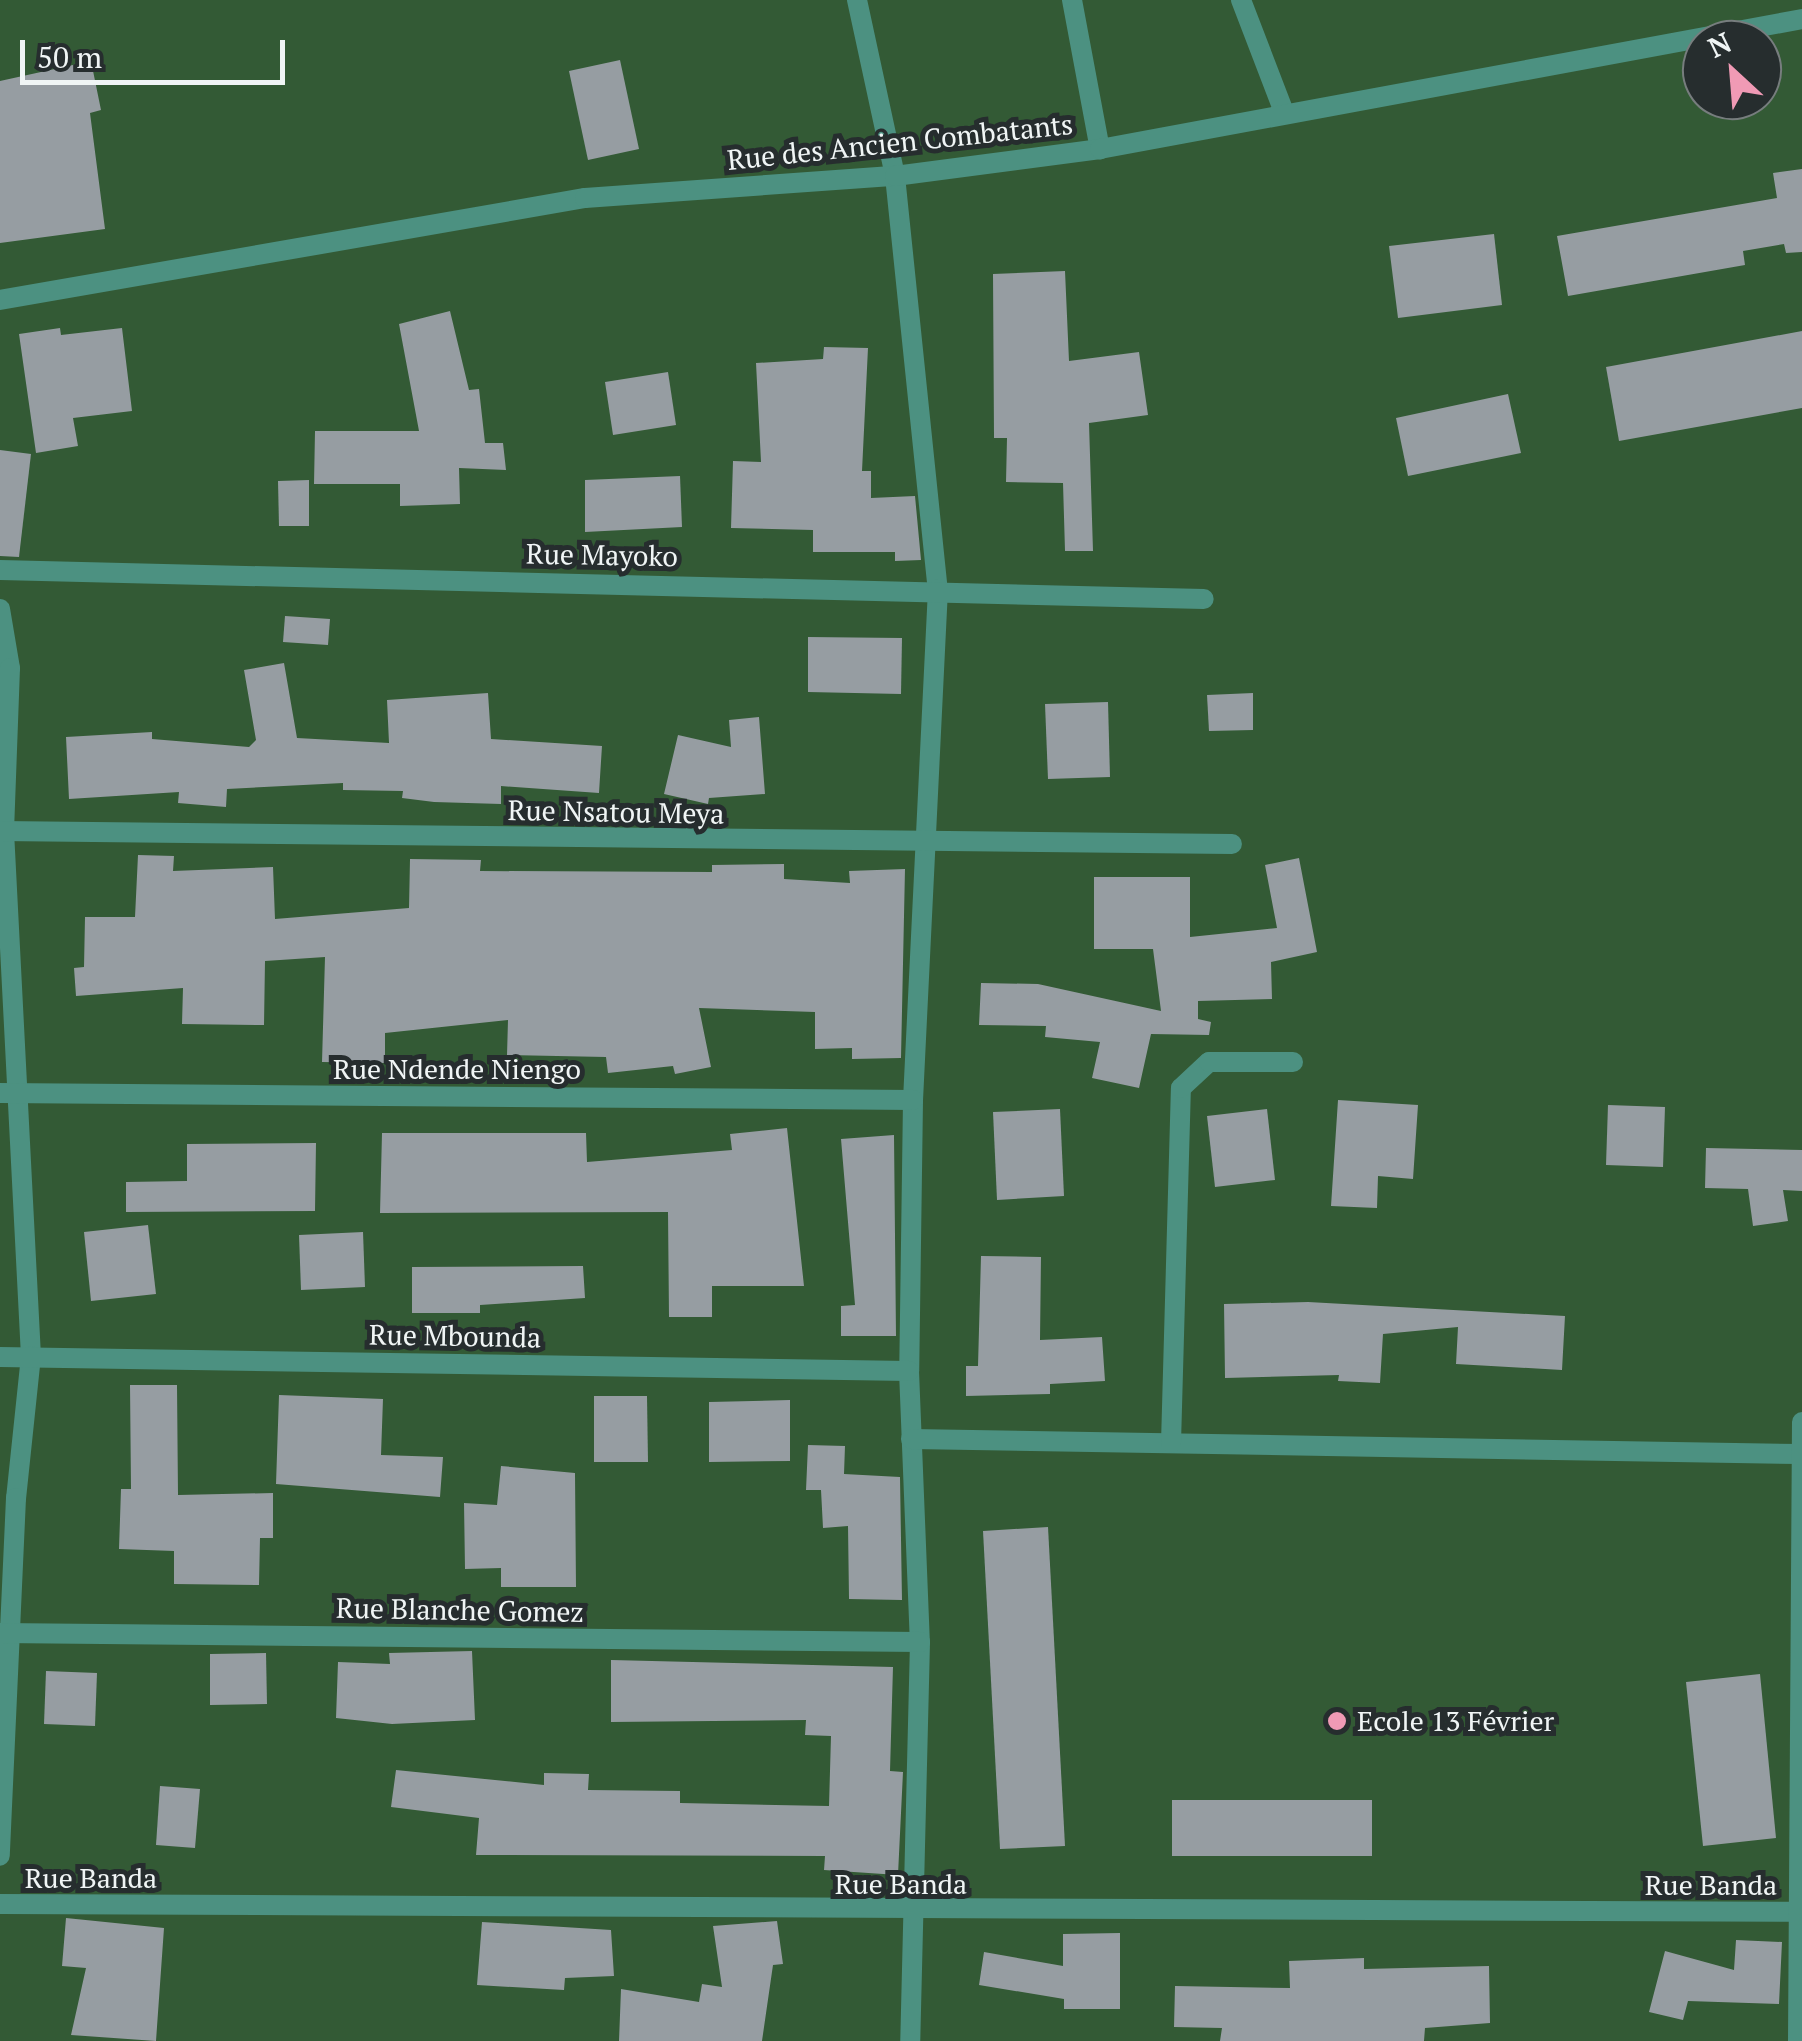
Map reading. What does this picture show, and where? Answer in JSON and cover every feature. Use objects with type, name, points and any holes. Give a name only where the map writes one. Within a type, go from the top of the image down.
[{"type":"street","points":[[858,0],[896,176],[938,589],[922,844],[914,1100],[909,1371],[920,1642],[910,2041]]},
{"type":"street","points":[[1072,0],[1100,149]]},
{"type":"street","points":[[1242,0],[1284,112]]},
{"type":"street","name":"Rue des Ancien Combatants","points":[[0,300],[585,198],[896,176],[1100,149],[1802,19]]},
{"type":"street","name":"Rue Mayoko","points":[[0,570],[938,589],[1204,599]]},
{"type":"street","points":[[0,610],[10,668],[2,831],[9,1093],[31,1356],[5,1633],[0,1856]]},
{"type":"street","name":"Rue Nsatou Meya","points":[[2,831],[922,844],[1232,844]]},
{"type":"street","points":[[1171,1443],[1181,1088],[1209,1062],[1293,1062]]},
{"type":"street","name":"Rue Ndende Niengo","points":[[9,1093],[914,1100]]},
{"type":"street","name":"Rue Mbounda","points":[[0,1356],[909,1371]]},
{"type":"street","points":[[1798,2041],[1802,1912],[1802,1422]]},
{"type":"street","points":[[911,1439],[1800,1454]]},
{"type":"street","name":"Rue Blanche Gomez","points":[[5,1633],[920,1642]]},
{"type":"street","name":"Rue Banda","points":[[0,1904],[914,1912],[1802,1912]]},
{"type":"green space","points":[[0,0],[1802,0],[1802,2041],[0,2041]]},
{"type":"building","points":[[620,60],[639,149],[588,160],[569,71]]},
{"type":"building","points":[[91,61],[101,110],[90,113],[105,229],[0,243],[0,81]]},
{"type":"building","points":[[1802,169],[1802,252],[1786,253],[1784,244],[1743,251],[1745,265],[1568,296],[1557,236],[1777,198],[1773,173]]},
{"type":"building","points":[[1494,234],[1502,305],[1398,318],[1389,246]]},
{"type":"building","points":[[1065,271],[1069,361],[1139,352],[1148,415],[1089,423],[1093,551],[1065,551],[1063,483],[1006,482],[1007,438],[994,438],[993,274]]},
{"type":"building","points":[[450,311],[469,390],[479,389],[485,443],[503,443],[506,470],[459,468],[460,504],[400,506],[400,484],[314,484],[315,431],[419,431],[399,324]]},
{"type":"building","points":[[60,328],[61,335],[122,328],[132,411],[73,418],[78,446],[36,453],[19,334]]},
{"type":"building","points":[[1802,331],[1802,408],[1619,441],[1606,367]]},
{"type":"building","points":[[824,347],[868,348],[862,471],[871,471],[871,498],[915,496],[921,560],[895,561],[895,552],[813,552],[813,530],[731,528],[733,461],[761,462],[756,363],[823,359]]},
{"type":"building","points":[[668,372],[676,425],[613,435],[605,382]]},
{"type":"building","points":[[1508,394],[1521,453],[1408,476],[1396,418]]},
{"type":"building","points":[[0,450],[31,454],[19,557],[0,556]]},
{"type":"building","points":[[680,476],[682,527],[585,532],[585,480]]},
{"type":"building","points":[[309,480],[309,526],[279,526],[278,481]]},
{"type":"building","points":[[285,616],[330,619],[328,645],[283,642]]},
{"type":"building","points":[[808,637],[902,638],[901,694],[808,692]]},
{"type":"building","points":[[284,663],[297,738],[389,743],[387,700],[488,693],[491,739],[602,746],[599,793],[501,786],[501,804],[434,802],[402,798],[403,791],[343,790],[343,783],[227,789],[226,807],[178,803],[179,792],[69,799],[66,737],[152,732],[152,739],[249,747],[256,740],[244,670]]},
{"type":"building","points":[[1253,693],[1253,730],[1209,731],[1207,695]]},
{"type":"building","points":[[1108,702],[1110,777],[1048,779],[1045,704]]},
{"type":"building","points":[[759,717],[765,794],[709,798],[708,804],[664,794],[678,735],[731,747],[729,720]]},
{"type":"building","points":[[138,855],[174,856],[173,871],[273,867],[275,919],[409,908],[410,859],[481,860],[480,871],[712,872],[712,865],[784,864],[784,879],[850,883],[849,871],[905,869],[901,1058],[852,1059],[852,1048],[815,1049],[815,1012],[699,1008],[711,1067],[675,1074],[673,1066],[608,1073],[606,1057],[507,1055],[508,1020],[385,1033],[385,1063],[322,1062],[325,957],[265,961],[264,1025],[182,1024],[183,988],[76,996],[74,968],[84,967],[85,917],[135,917]]},
{"type":"building","points":[[1299,858],[1317,952],[1271,962],[1272,999],[1198,1001],[1198,1019],[1211,1022],[1209,1035],[1151,1034],[1139,1088],[1092,1078],[1100,1042],[1045,1037],[1046,1026],[979,1025],[981,983],[1038,984],[1161,1011],[1153,949],[1094,949],[1094,877],[1190,877],[1190,937],[1277,928],[1265,865]]},
{"type":"building","points":[[1338,1100],[1418,1105],[1413,1179],[1378,1176],[1377,1208],[1331,1206]]},
{"type":"building","points":[[1608,1105],[1665,1107],[1663,1167],[1606,1165]]},
{"type":"building","points":[[1060,1109],[1064,1196],[997,1200],[993,1112]]},
{"type":"building","points":[[1267,1109],[1275,1180],[1215,1187],[1207,1116]]},
{"type":"building","points":[[787,1128],[804,1286],[712,1286],[712,1317],[669,1317],[668,1212],[380,1213],[382,1133],[586,1133],[587,1162],[732,1150],[730,1134]]},
{"type":"building","points":[[894,1135],[896,1336],[841,1336],[841,1306],[855,1305],[841,1139]]},
{"type":"building","points":[[316,1143],[315,1211],[126,1212],[126,1182],[187,1181],[187,1144]]},
{"type":"building","points":[[1706,1148],[1802,1150],[1802,1191],[1783,1190],[1788,1221],[1753,1226],[1748,1189],[1705,1188]]},
{"type":"building","points":[[148,1225],[156,1294],[91,1301],[84,1232]]},
{"type":"building","points":[[363,1232],[365,1287],[301,1290],[299,1235]]},
{"type":"building","points":[[981,1256],[1041,1257],[1040,1340],[1102,1337],[1105,1381],[1050,1384],[1050,1394],[966,1396],[966,1366],[978,1366]]},
{"type":"building","points":[[583,1266],[585,1298],[480,1305],[480,1313],[412,1313],[412,1267]]},
{"type":"building","points":[[1308,1302],[1565,1316],[1562,1370],[1456,1364],[1458,1327],[1383,1334],[1380,1383],[1338,1381],[1339,1375],[1225,1378],[1224,1304]]},
{"type":"building","points":[[130,1385],[177,1385],[178,1495],[273,1493],[273,1538],[260,1538],[259,1585],[174,1584],[174,1551],[119,1549],[121,1489],[131,1489]]},
{"type":"building","points":[[279,1395],[383,1399],[381,1455],[443,1457],[440,1497],[276,1484]]},
{"type":"building","points":[[594,1396],[647,1396],[648,1462],[594,1462]]},
{"type":"building","points":[[790,1400],[790,1461],[709,1462],[709,1402]]},
{"type":"building","points":[[808,1445],[845,1446],[844,1474],[900,1477],[902,1600],[849,1599],[848,1526],[823,1528],[821,1490],[806,1490]]},
{"type":"building","points":[[501,1466],[575,1473],[576,1587],[501,1587],[501,1568],[465,1569],[464,1503],[497,1505]]},
{"type":"building","points":[[1048,1527],[1065,1846],[1000,1849],[983,1531]]},
{"type":"building","points":[[472,1651],[475,1720],[392,1724],[336,1718],[338,1662],[390,1664],[389,1653]]},
{"type":"building","points":[[266,1653],[267,1704],[210,1705],[210,1654]]},
{"type":"building","points":[[611,1660],[893,1667],[890,1771],[903,1772],[898,1875],[824,1870],[825,1856],[476,1855],[479,1818],[391,1807],[396,1770],[544,1785],[544,1773],[589,1774],[588,1790],[680,1791],[680,1803],[829,1806],[831,1736],[805,1735],[806,1720],[611,1722]]},
{"type":"building","points":[[46,1671],[97,1673],[95,1726],[44,1724]]},
{"type":"building","points":[[1760,1674],[1776,1838],[1703,1846],[1686,1682]]},
{"type":"building","points":[[160,1786],[200,1789],[195,1848],[156,1845]]},
{"type":"building","points":[[1172,1800],[1372,1800],[1372,1856],[1172,1856]]},
{"type":"building","points":[[66,1918],[164,1928],[156,2041],[71,2035],[86,1968],[62,1966]]},
{"type":"building","points":[[777,1921],[783,1964],[773,1965],[762,2041],[619,2041],[621,1989],[699,2002],[702,1984],[722,1987],[713,1926]]},
{"type":"building","points":[[482,1922],[611,1930],[614,1976],[565,1978],[564,1990],[477,1985]]},
{"type":"building","points":[[1120,1933],[1120,2009],[1064,2009],[1064,1999],[979,1985],[984,1952],[1063,1966],[1063,1934]]},
{"type":"building","points":[[1736,1940],[1782,1942],[1779,2004],[1688,2001],[1683,2020],[1649,2012],[1665,1951],[1734,1970]]},
{"type":"building","points":[[1364,1958],[1364,1969],[1489,1966],[1490,2023],[1425,2028],[1424,2041],[1220,2041],[1222,2028],[1174,2027],[1175,1986],[1290,1988],[1289,1961]]},
{"type":"place","name":"Ecole 13 Février","points":[[1337,1721]]}]
